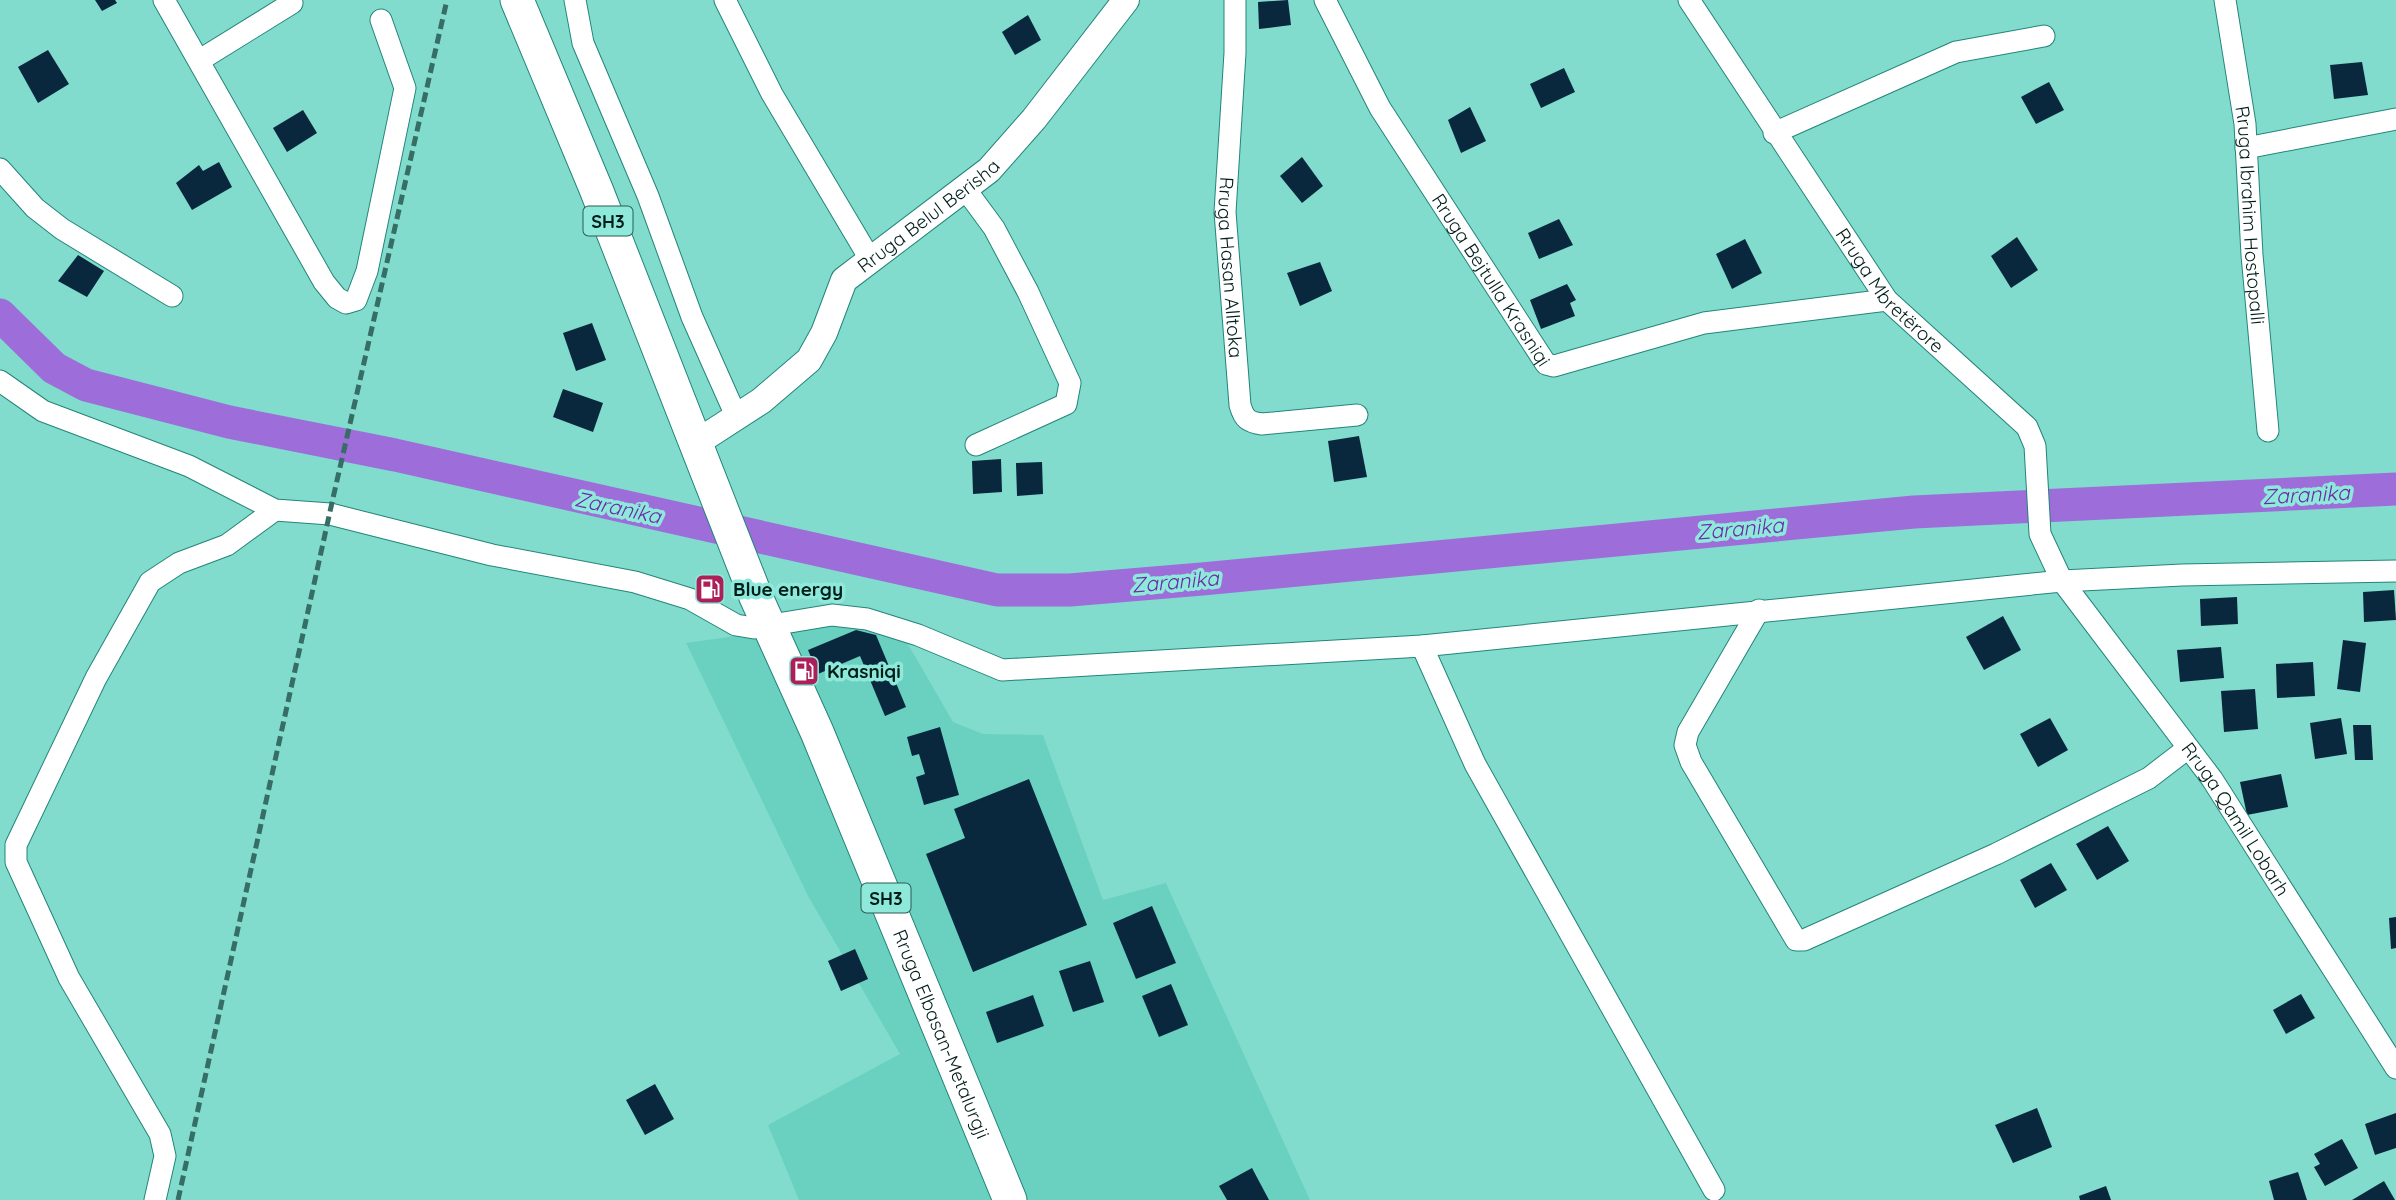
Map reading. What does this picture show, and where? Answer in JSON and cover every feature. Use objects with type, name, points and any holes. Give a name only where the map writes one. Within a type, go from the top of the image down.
[{"type":"main road","name":"SH3","points":[[517,0],[596,190],[762,611]]},
{"type":"main road","name":"Rruga Elbasan-Metalurgji","points":[[762,611],[817,732],[1010,1200]]},
{"type":"street","points":[[164,0],[324,282],[337,298],[346,303],[356,300],[367,271],[405,88],[380,20]]},
{"type":"street","points":[[575,0],[583,43],[648,196],[692,317],[737,418]]},
{"type":"street","points":[[726,0],[772,94],[870,259]]},
{"type":"street","name":"Rruga Belul Berisha","points":[[700,455],[737,418],[809,360],[824,333],[844,280],[989,170],[1034,119],[1126,0]]},
{"type":"street","name":"Rruga Hasan Alltoka","points":[[1235,0],[1235,53],[1225,212],[1240,405],[1244,418],[1262,424],[1357,415]]},
{"type":"street","name":"Rruga Bejtulla Krasniqi","points":[[1325,0],[1380,108],[1546,364],[1554,366],[1704,323],[1887,300]]},
{"type":"street","name":"Rruga Mbretërore","points":[[1689,0],[1774,133],[1887,300],[2027,427],[2035,446],[2038,466],[2040,534],[2062,581]]},
{"type":"street","name":"Rruga Ibrahim Hostopalli","points":[[2225,0],[2246,148],[2252,255],[2268,431]]},
{"type":"street","points":[[200,60],[292,3]]},
{"type":"street","points":[[1774,133],[1956,52],[2044,36]]},
{"type":"street","points":[[2246,148],[2396,119]]},
{"type":"street","points":[[0,169],[35,208],[62,229],[172,296]]},
{"type":"street","points":[[966,190],[994,228],[1028,292],[1070,383],[1066,404],[976,445]]},
{"type":"street","points":[[0,381],[43,411],[189,466],[275,510],[330,514],[492,555],[635,582],[690,599],[736,625],[754,628],[762,611],[867,619],[918,635],[1002,670],[1422,646],[2062,581],[2182,575],[2396,571]]},
{"type":"street","points":[[155,1200],[165,1156],[160,1134],[69,978],[16,862],[16,845],[101,667],[150,582],[179,563],[227,545],[275,510]]},
{"type":"street","name":"Rruga Qamil Lobarh","points":[[2062,581],[2212,779],[2396,1068]]},
{"type":"street","points":[[1759,610],[1688,732],[1685,745],[1698,774],[1796,940],[1804,940],[1996,854],[2149,778],[2189,748]]},
{"type":"street","points":[[1422,646],[1475,764],[1714,1190]]},
{"type":"shaded area","points":[[829,623],[905,639],[953,722],[983,734],[1043,735],[1103,900],[1166,883],[1310,1200],[799,1200],[768,1125],[900,1054],[808,896],[686,643]]},
{"type":"building","points":[[95,0],[115,0],[117,3],[102,11]]},
{"type":"building","points":[[1288,0],[1291,25],[1259,29],[1258,2]]},
{"type":"building","points":[[1028,15],[1041,40],[1015,55],[1002,32]]},
{"type":"building","points":[[48,50],[69,84],[38,103],[18,67]]},
{"type":"building","points":[[2362,62],[2368,95],[2334,99],[2330,65]]},
{"type":"building","points":[[1564,68],[1575,92],[1541,108],[1530,84]]},
{"type":"building","points":[[2049,82],[2064,110],[2036,124],[2021,97]]},
{"type":"building","points":[[1470,107],[1486,141],[1461,153],[1448,120]]},
{"type":"building","points":[[303,110],[317,133],[287,152],[273,128]]},
{"type":"building","points":[[1302,157],[1323,186],[1302,203],[1280,176]]},
{"type":"building","points":[[219,162],[232,187],[192,210],[176,183],[199,165],[203,171]]},
{"type":"building","points":[[1559,219],[1573,245],[1539,259],[1528,233]]},
{"type":"building","points":[[2017,237],[2038,270],[2011,288],[1991,256]]},
{"type":"building","points":[[1745,239],[1762,273],[1732,289],[1716,254]]},
{"type":"building","points":[[78,255],[104,271],[87,297],[58,281]]},
{"type":"building","points":[[1320,262],[1332,291],[1300,306],[1287,273]]},
{"type":"building","points":[[1567,284],[1576,300],[1570,303],[1575,316],[1541,329],[1530,300]]},
{"type":"building","points":[[592,323],[606,360],[576,371],[563,333]]},
{"type":"building","points":[[563,389],[603,403],[593,432],[553,417]]},
{"type":"building","points":[[1359,436],[1367,477],[1334,482],[1328,441]]},
{"type":"building","points":[[1001,459],[1002,492],[973,494],[972,461]]},
{"type":"building","points":[[1042,462],[1043,494],[1017,496],[1016,463]]},
{"type":"building","points":[[2394,590],[2396,620],[2364,622],[2363,592]]},
{"type":"building","points":[[2237,597],[2238,624],[2201,626],[2200,599]]},
{"type":"building","points":[[2003,616],[2021,650],[1984,670],[1966,637]]},
{"type":"building","points":[[856,630],[876,635],[906,707],[885,716],[860,656],[818,674],[808,650]]},
{"type":"building","points":[[2343,640],[2366,643],[2360,692],[2337,689]]},
{"type":"building","points":[[2221,647],[2224,678],[2180,682],[2177,650]]},
{"type":"building","points":[[2313,662],[2315,696],[2277,698],[2276,664]]},
{"type":"building","points":[[2255,689],[2258,729],[2224,732],[2221,691]]},
{"type":"building","points":[[2050,718],[2068,750],[2038,767],[2020,734]]},
{"type":"building","points":[[2341,718],[2347,754],[2315,759],[2310,723]]},
{"type":"building","points":[[2353,725],[2371,725],[2373,760],[2355,760]]},
{"type":"building","points":[[940,727],[959,795],[924,805],[916,777],[925,774],[919,754],[912,756],[907,737]]},
{"type":"building","points":[[2281,774],[2288,807],[2247,815],[2240,782]]},
{"type":"building","points":[[1029,779],[1087,925],[973,972],[926,854],[965,838],[954,809]]},
{"type":"building","points":[[2108,826],[2129,861],[2097,880],[2076,844]]},
{"type":"building","points":[[2051,863],[2067,890],[2035,908],[2020,880]]},
{"type":"building","points":[[1152,906],[1176,963],[1136,979],[1113,923]]},
{"type":"building","points":[[2396,917],[2396,948],[2391,949],[2389,918]]},
{"type":"building","points":[[855,949],[868,979],[841,991],[828,961]]},
{"type":"building","points":[[1090,961],[1104,1002],[1073,1012],[1059,971]]},
{"type":"building","points":[[1171,984],[1188,1025],[1159,1037],[1142,996]]},
{"type":"building","points":[[2301,994],[2315,1018],[2286,1034],[2273,1010]]},
{"type":"building","points":[[1033,995],[1044,1026],[997,1043],[986,1012]]},
{"type":"building","points":[[655,1084],[674,1119],[645,1135],[626,1100]]},
{"type":"building","points":[[2037,1108],[2052,1147],[2013,1163],[1995,1125]]},
{"type":"building","points":[[2396,1113],[2396,1148],[2375,1155],[2365,1124]]},
{"type":"building","points":[[2342,1139],[2358,1168],[2325,1186],[2314,1167],[2320,1164],[2314,1154]]},
{"type":"building","points":[[1252,1168],[1269,1200],[1227,1200],[1219,1186]]},
{"type":"building","points":[[2298,1172],[2307,1200],[2274,1200],[2269,1181]]},
{"type":"building","points":[[2384,1181],[2395,1200],[2352,1200]]},
{"type":"building","points":[[2106,1186],[2111,1200],[2080,1200],[2079,1196]]},
{"type":"waterway","name":"Zaranika","points":[[0,315],[54,368],[86,385],[229,422],[395,455],[997,590],[1070,590],[1202,579],[1914,512],[2396,489]]},
{"type":"railway","points":[[178,1200],[333,498],[447,0]]},
{"type":"place","name":"Blue energy","points":[[710,589]]},
{"type":"place","name":"Krasniqi","points":[[804,671]]}]
